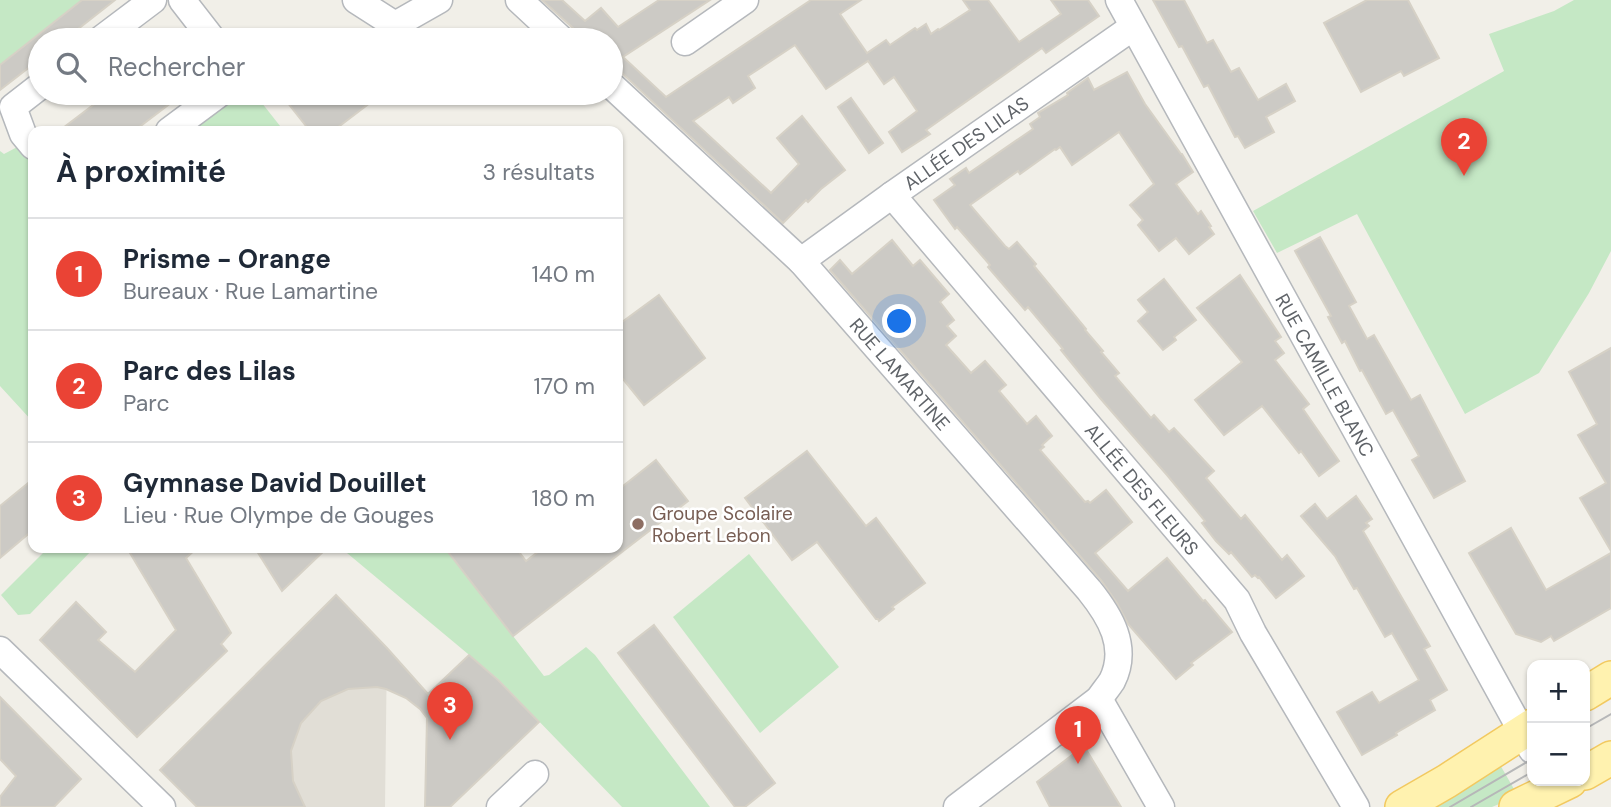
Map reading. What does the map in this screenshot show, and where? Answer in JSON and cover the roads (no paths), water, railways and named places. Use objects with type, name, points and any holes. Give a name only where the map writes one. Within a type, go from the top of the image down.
[{"type":"main road","points":[[1590,691],[1611,678]]},
{"type":"main road","points":[[1402,807],[1527,737]]},
{"type":"main road","points":[[1590,770],[1611,758]]},
{"type":"main road","points":[[1516,807],[1554,786]]},
{"type":"street","points":[[116,28],[153,0]]},
{"type":"street","points":[[183,0],[203,28]]},
{"type":"street","points":[[356,0],[395,25],[439,0]]},
{"type":"street","points":[[519,0],[549,28]]},
{"type":"street","points":[[685,42],[745,0]]},
{"type":"street","name":"RUE CAMILLE BLANC","points":[[1119,0],[1527,732]]},
{"type":"street","name":"ALLÉE DES LILAS","points":[[801,261],[1133,27]]},
{"type":"street","points":[[28,95],[13,107],[28,140]]},
{"type":"street","name":"RUE LAMARTINE","points":[[623,96],[801,261],[1105,609],[1112,622],[1119,656],[1111,681],[1099,699],[957,807]]},
{"type":"street","points":[[176,126],[204,105]]},
{"type":"street","name":"ALLÉE DES FLEURS","points":[[892,195],[1237,600],[1253,633],[1356,807]]},
{"type":"street","points":[[0,650],[162,807]]},
{"type":"street","points":[[1099,699],[1161,807]]},
{"type":"street","points":[[500,807],[535,774]]},
{"type":"tram line","points":[[1590,726],[1611,714]]},
{"type":"tram line","points":[[1450,807],[1527,762]]},
{"type":"tram line","points":[[1471,807],[1527,775]]},
{"type":"place","name":"Parc des Lilas","points":[[1464,176]]},
{"type":"place","name":"Groupe Scolaire Robert Lebon","points":[[638,524]]},
{"type":"place","name":"Gymnase David Douillet","points":[[450,740]]},
{"type":"place","name":"Prisme - Orange","points":[[1078,764]]}]
